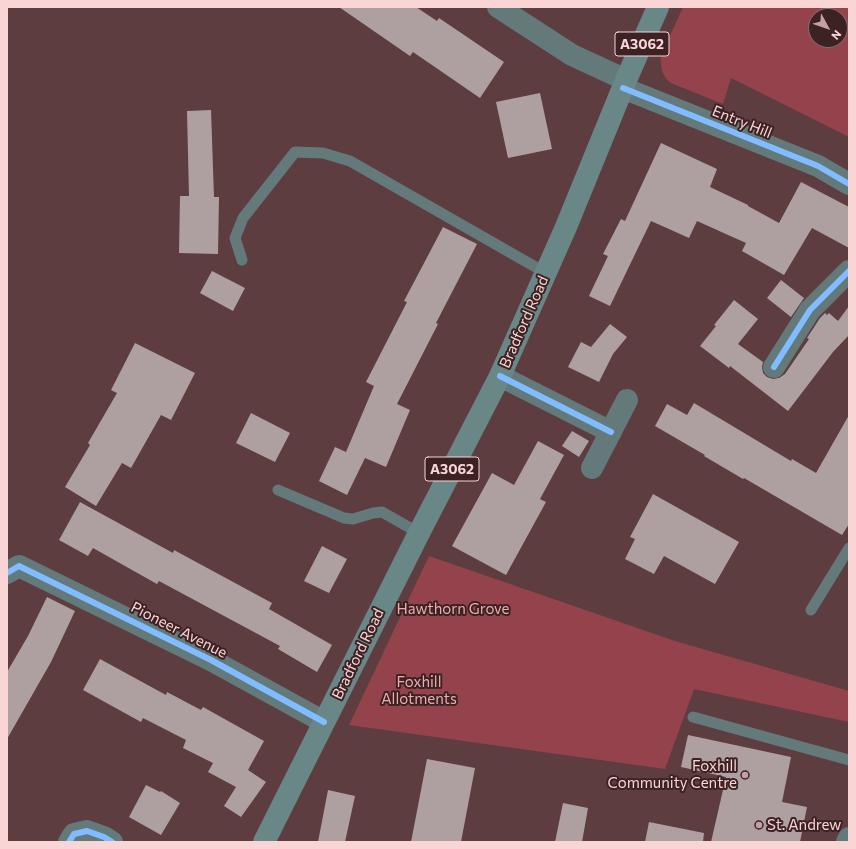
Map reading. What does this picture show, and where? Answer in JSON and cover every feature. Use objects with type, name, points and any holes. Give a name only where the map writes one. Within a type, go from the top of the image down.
[{"type":"main road","name":"Bradford Road","points":[[266,841],[419,532],[500,376],[566,228],[658,7]]},
{"type":"street","name":"Entry Hill","points":[[498,7],[572,55],[625,84],[818,166],[849,184]]},
{"type":"street","points":[[774,367],[810,310],[849,271]]},
{"type":"street","points":[[500,376],[611,432]]},
{"type":"street","points":[[592,468],[627,400]]},
{"type":"street","name":"Pioneer Avenue","points":[[13,569],[211,660],[324,722]]},
{"type":"street","points":[[69,842],[74,834],[87,831],[112,842]]},
{"type":"street","points":[[847,842],[849,838]]},
{"type":"lane","points":[[242,260],[235,238],[243,218],[295,152],[323,153],[350,161],[546,273]]},
{"type":"lane","points":[[278,490],[344,518],[353,518],[382,512],[419,532]]},
{"type":"lane","points":[[811,610],[849,548]]},
{"type":"lane","points":[[693,717],[849,760]]},
{"type":"green space","points":[[683,7],[849,7],[849,137],[731,78],[723,104],[671,83],[662,71],[661,56]]},
{"type":"green space","points":[[429,556],[675,641],[849,691],[849,722],[694,689],[665,769],[349,725]]},
{"type":"building","points":[[339,7],[416,7],[437,21],[439,18],[504,62],[480,98],[413,52],[410,56]]},
{"type":"building","points":[[540,93],[552,149],[508,158],[496,102]]},
{"type":"building","points":[[211,110],[214,197],[219,197],[218,254],[179,253],[180,196],[189,196],[187,111]]},
{"type":"building","points":[[661,143],[717,169],[710,187],[748,205],[779,223],[801,182],[849,207],[849,248],[812,228],[784,275],[742,251],[746,243],[697,221],[689,238],[651,221],[610,306],[589,296],[608,256],[603,254],[621,219],[625,221]]},
{"type":"building","points":[[443,227],[477,244],[436,323],[438,324],[397,404],[410,410],[386,467],[365,458],[347,495],[319,481],[335,447],[346,452],[374,386],[366,382],[407,302],[404,301]]},
{"type":"building","points":[[212,271],[245,288],[233,311],[200,293]]},
{"type":"building","points":[[781,280],[804,298],[791,317],[767,298]]},
{"type":"building","points":[[734,300],[758,319],[738,344],[763,362],[763,373],[767,377],[773,379],[779,378],[785,374],[809,339],[807,338],[820,318],[825,313],[827,315],[829,313],[838,321],[849,306],[849,335],[833,352],[788,411],[730,366],[729,368],[700,346],[716,326],[714,325]]},
{"type":"building","points":[[610,324],[627,337],[613,354],[599,382],[568,367],[581,342],[591,347]]},
{"type":"building","points":[[135,343],[195,373],[171,420],[161,415],[131,468],[122,463],[96,506],[65,487],[90,445],[88,443],[117,393],[111,390]]},
{"type":"building","points":[[694,403],[791,461],[792,459],[816,473],[849,415],[849,524],[842,535],[744,478],[743,479],[655,426],[667,404],[687,415]]},
{"type":"building","points":[[251,413],[290,433],[275,462],[236,443]]},
{"type":"building","points":[[572,431],[589,441],[579,457],[562,446]]},
{"type":"building","points":[[538,441],[564,455],[540,499],[546,502],[506,575],[452,546],[492,473],[514,485]]},
{"type":"building","points":[[653,494],[739,542],[715,584],[664,556],[654,574],[625,559],[635,539],[630,537]]},
{"type":"building","points":[[80,502],[173,553],[174,550],[272,603],[269,609],[332,645],[317,672],[278,649],[280,646],[159,581],[157,584],[93,548],[88,556],[59,540]]},
{"type":"building","points":[[322,546],[347,559],[329,593],[304,581]]},
{"type":"building","points":[[47,597],[75,611],[51,662],[7,739],[7,672],[28,636]]},
{"type":"building","points":[[100,659],[166,695],[167,692],[201,710],[203,707],[264,741],[248,770],[266,782],[241,817],[224,806],[236,787],[208,772],[213,763],[183,748],[186,740],[143,718],[141,722],[83,690]]},
{"type":"building","points":[[688,735],[791,757],[782,802],[807,807],[800,842],[711,842],[726,777],[681,767]]},
{"type":"building","points":[[427,759],[475,768],[461,842],[411,842]]},
{"type":"building","points":[[146,785],[160,792],[161,791],[180,803],[161,835],[129,817]]},
{"type":"building","points":[[328,790],[355,796],[345,842],[318,842]]},
{"type":"building","points":[[563,803],[588,808],[582,842],[555,842]]},
{"type":"building","points":[[649,822],[704,833],[703,842],[645,842]]},
{"type":"cycle path","points":[[623,88],[818,166],[849,184]]},
{"type":"cycle path","points":[[774,367],[810,310],[849,271]]},
{"type":"cycle path","points":[[500,376],[611,432]]},
{"type":"cycle path","points":[[7,573],[19,566],[211,660],[324,722]]},
{"type":"cycle path","points":[[69,842],[74,834],[87,831],[104,837],[112,842]]},
{"type":"place","name":"Foxhill Community Centre","points":[[745,775]]},
{"type":"place","name":"St. Andrew","points":[[759,825]]},
{"type":"park label","name":"Hawthorn Grove","points":[[453,609]]},
{"type":"park label","name":"Foxhill Allotments","points":[[419,690]]}]
